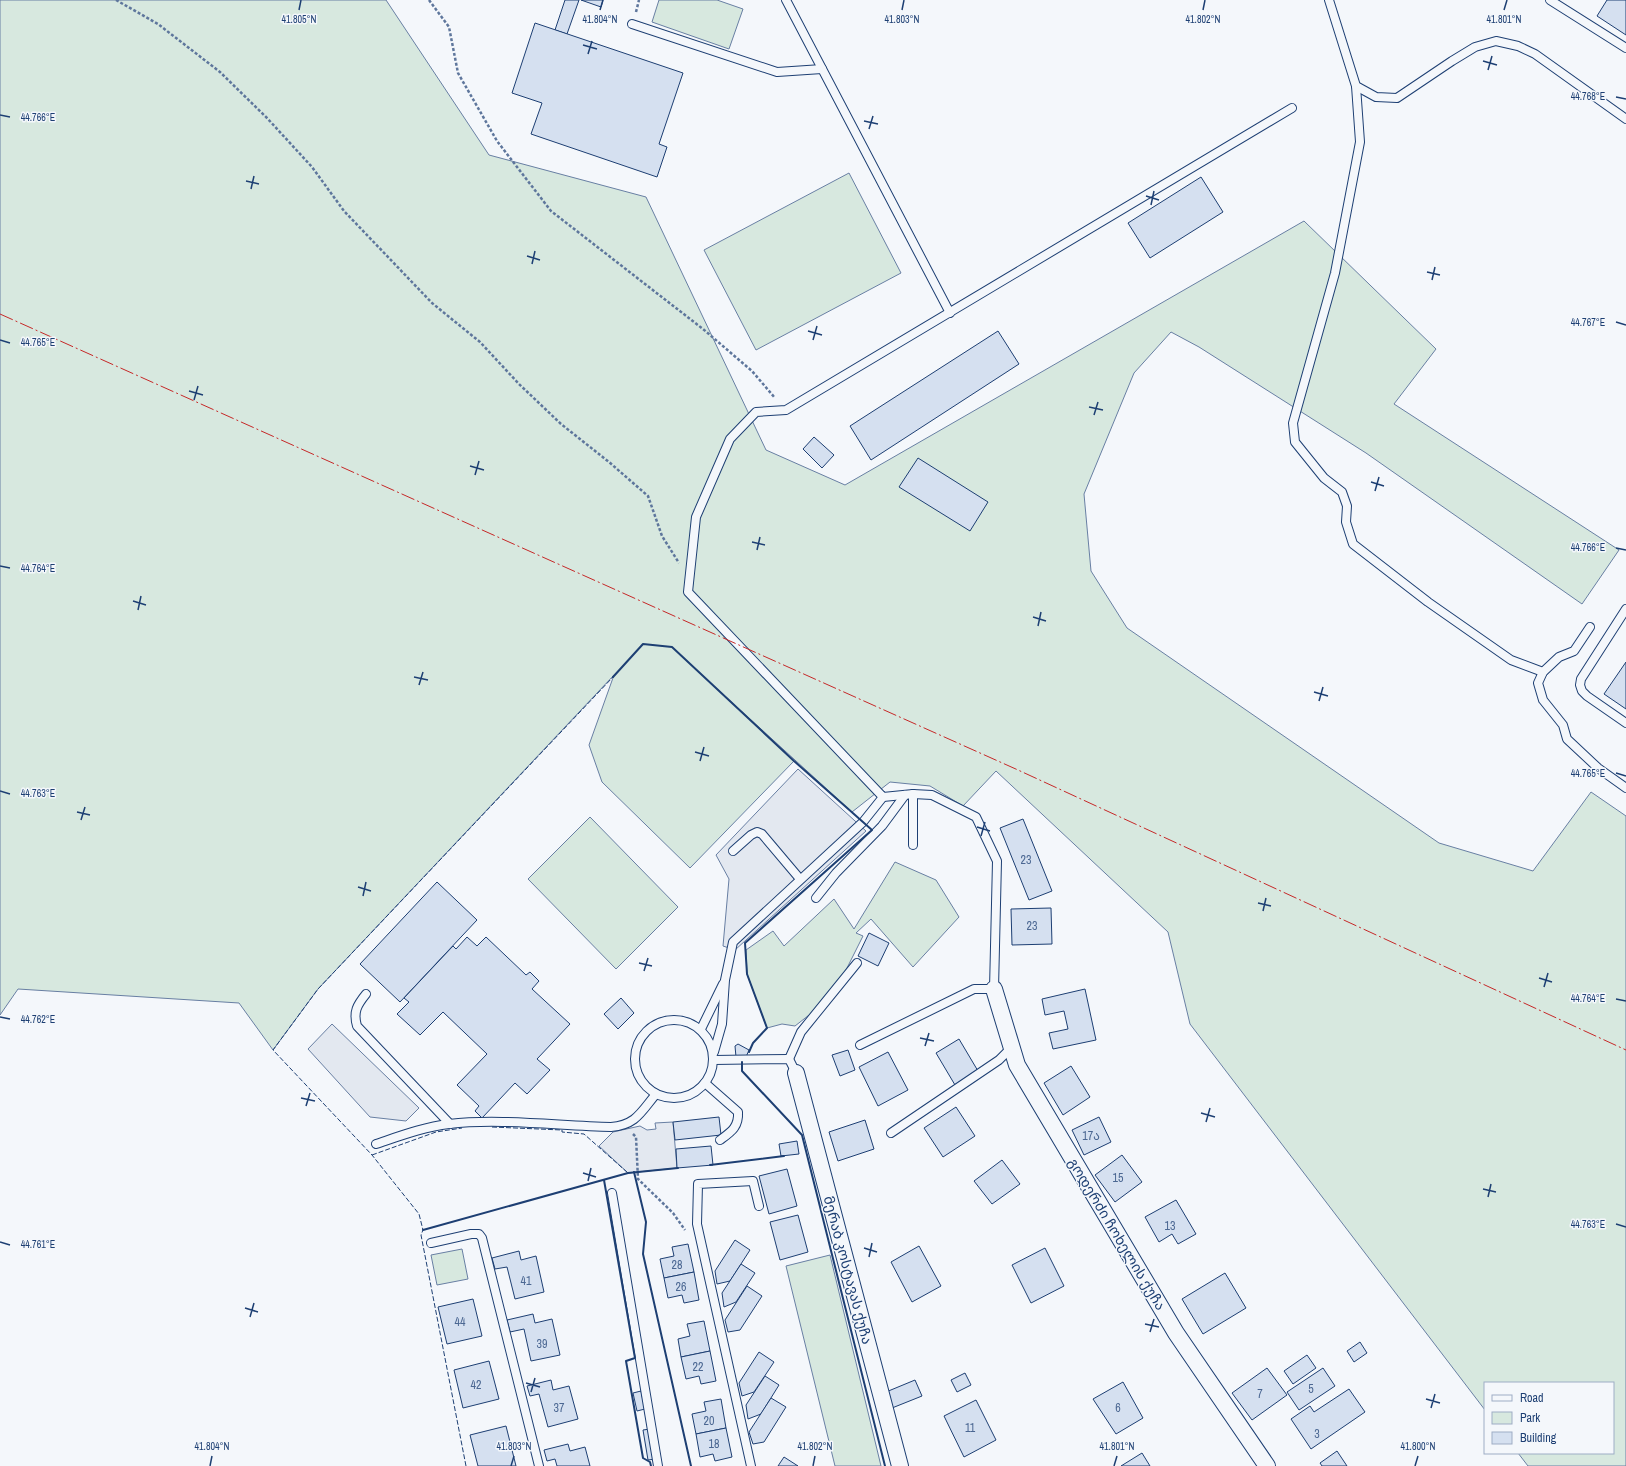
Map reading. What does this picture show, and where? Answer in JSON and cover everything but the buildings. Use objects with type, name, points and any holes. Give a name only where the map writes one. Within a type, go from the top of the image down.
[{"type":"street","name":"გოდერძი ჩოხელის ქუჩა","points":[[994,989],[1017,1065],[1176,1333],[1266,1466]]},
{"type":"street","name":"მერაბ კოსტავას ქუჩა","points":[[792,1066],[900,1466]]},
{"type":"lane","points":[[786,0],[950,313]]},
{"type":"lane","points":[[1329,0],[1356,86],[1360,142],[1334,273],[1293,423],[1295,442],[1324,478],[1342,492],[1347,506],[1346,522],[1353,544],[1428,602],[1511,660],[1543,672]]},
{"type":"lane","points":[[1550,0],[1626,48]]},
{"type":"lane","points":[[632,24],[777,72],[822,68]]},
{"type":"lane","points":[[1356,86],[1376,97],[1397,98],[1452,60],[1475,47],[1496,41],[1518,46],[1535,54],[1626,120]]},
{"type":"lane","points":[[883,797],[688,592],[696,517],[730,439],[756,412],[786,410],[1292,108]]},
{"type":"lane","points":[[1626,609],[1584,673],[1580,685],[1582,691],[1587,696],[1626,723]]},
{"type":"lane","points":[[1590,627],[1574,651],[1559,657],[1543,672],[1538,683],[1543,700],[1563,725],[1567,739],[1598,768],[1626,788]]},
{"type":"lane","points":[[909,794],[913,845]]},
{"type":"lane","points":[[816,898],[836,873],[882,826],[909,794]]},
{"type":"lane","points":[[714,1056],[707,1036],[701,1029],[690,1022],[679,1019],[666,1020],[655,1024],[645,1032],[638,1042],[635,1054],[637,1071],[646,1087],[656,1094],[672,1099],[687,1097],[701,1088],[711,1076],[714,1056],[722,1024],[725,980],[733,942],[863,822],[883,797],[909,794],[932,795],[976,817],[997,861],[994,989],[974,989],[860,1046]]},
{"type":"lane","points":[[733,851],[751,835],[757,832],[762,834],[800,879]]},
{"type":"lane","points":[[714,1056],[792,1066],[801,1032],[857,963]]},
{"type":"lane","points":[[701,1029],[725,980]]},
{"type":"lane","points":[[366,994],[356,1007],[355,1017],[357,1026],[450,1124]]},
{"type":"lane","points":[[891,1134],[999,1060],[1012,1047]]},
{"type":"lane","points":[[705,1083],[738,1112],[737,1125],[720,1140]]},
{"type":"lane","points":[[376,1144],[419,1130],[450,1124],[497,1123],[611,1127],[625,1126],[634,1120],[656,1094]]},
{"type":"lane","points":[[751,1466],[697,1224],[698,1184],[753,1181],[759,1206]]},
{"type":"lane","points":[[612,1193],[658,1466]]},
{"type":"lane","points":[[430,1243],[471,1234],[478,1234],[482,1238],[539,1466]]},
{"type":"path","points":[[116,0],[158,24],[220,72],[268,118],[312,167],[344,211],[432,303],[480,342],[519,384],[561,424],[609,462],[648,496],[662,536],[680,565]]},
{"type":"path","points":[[429,0],[449,27],[458,73],[493,134],[551,211],[703,329],[752,371],[786,410]]},
{"type":"path","points":[[625,1126],[636,1137],[638,1179],[673,1213],[686,1232],[701,1243]]},
{"type":"green space","points":[[0,0],[386,0],[489,155],[646,197],[766,450],[845,485],[1304,221],[1436,349],[1394,404],[1619,550],[1582,604],[1366,453],[1199,347],[1171,332],[1134,373],[1084,494],[1091,571],[1127,628],[1439,843],[1533,871],[1591,792],[1626,816],[1626,1466],[1528,1466],[1519,1454],[1614,1454],[1614,1382],[1484,1382],[1484,1409],[1190,1024],[1168,932],[996,771],[963,806],[930,786],[890,782],[852,812],[716,688],[794,761],[690,868],[602,782],[589,745],[614,675],[318,989],[273,1050],[239,1003],[18,989],[0,1015]]},
{"type":"green space","points":[[659,0],[717,0],[743,9],[729,49],[652,22]]},
{"type":"green space","points":[[849,173],[901,273],[756,350],[704,250]]},
{"type":"green space","points":[[590,817],[678,907],[616,969],[528,879]]},
{"type":"green space","points":[[895,862],[936,880],[959,917],[913,967],[871,919],[856,933],[863,936],[845,972],[818,1008],[795,1026],[782,1024],[767,1028],[747,974],[746,950],[773,931],[784,946],[834,899],[854,929]]},
{"type":"green space","points":[[462,1249],[468,1279],[437,1285],[431,1255]]},
{"type":"green space","points":[[830,1255],[881,1466],[835,1466],[786,1266]]},
{"type":"shaded area","points":[[798,769],[866,831],[735,950],[723,946],[729,879],[716,855]]},
{"type":"shaded area","points":[[332,1024],[419,1108],[406,1121],[370,1117],[308,1049]]},
{"type":"shaded area","points":[[673,1122],[677,1168],[628,1173],[599,1146],[613,1132],[640,1126],[647,1130],[656,1129],[655,1123]]},
{"type":"fence","points":[[466,1466],[421,1235],[423,1230],[419,1214],[372,1155],[273,1050],[318,989],[613,677]]},
{"type":"fence","points":[[492,1127],[562,1130],[562,1132],[584,1134],[628,1173]]},
{"type":"fence","points":[[372,1155],[436,1132],[462,1128]]},
{"type":"wall","points":[[613,677],[643,644],[672,647],[794,761],[872,830],[745,943],[747,974],[767,1028],[753,1043],[749,1052]]},
{"type":"wall","points":[[742,1062],[742,1071],[802,1135],[885,1466]]},
{"type":"wall","points":[[710,1165],[784,1156]]},
{"type":"wall","points":[[423,1230],[628,1173],[678,1168]]},
{"type":"wall","points":[[634,1172],[646,1222],[643,1254],[691,1466]]},
{"type":"wall","points":[[604,1180],[635,1358],[626,1361],[643,1458],[650,1462],[651,1466]]},
{"type":"power","points":[[0,314],[1018,770],[1626,1050]]}]
